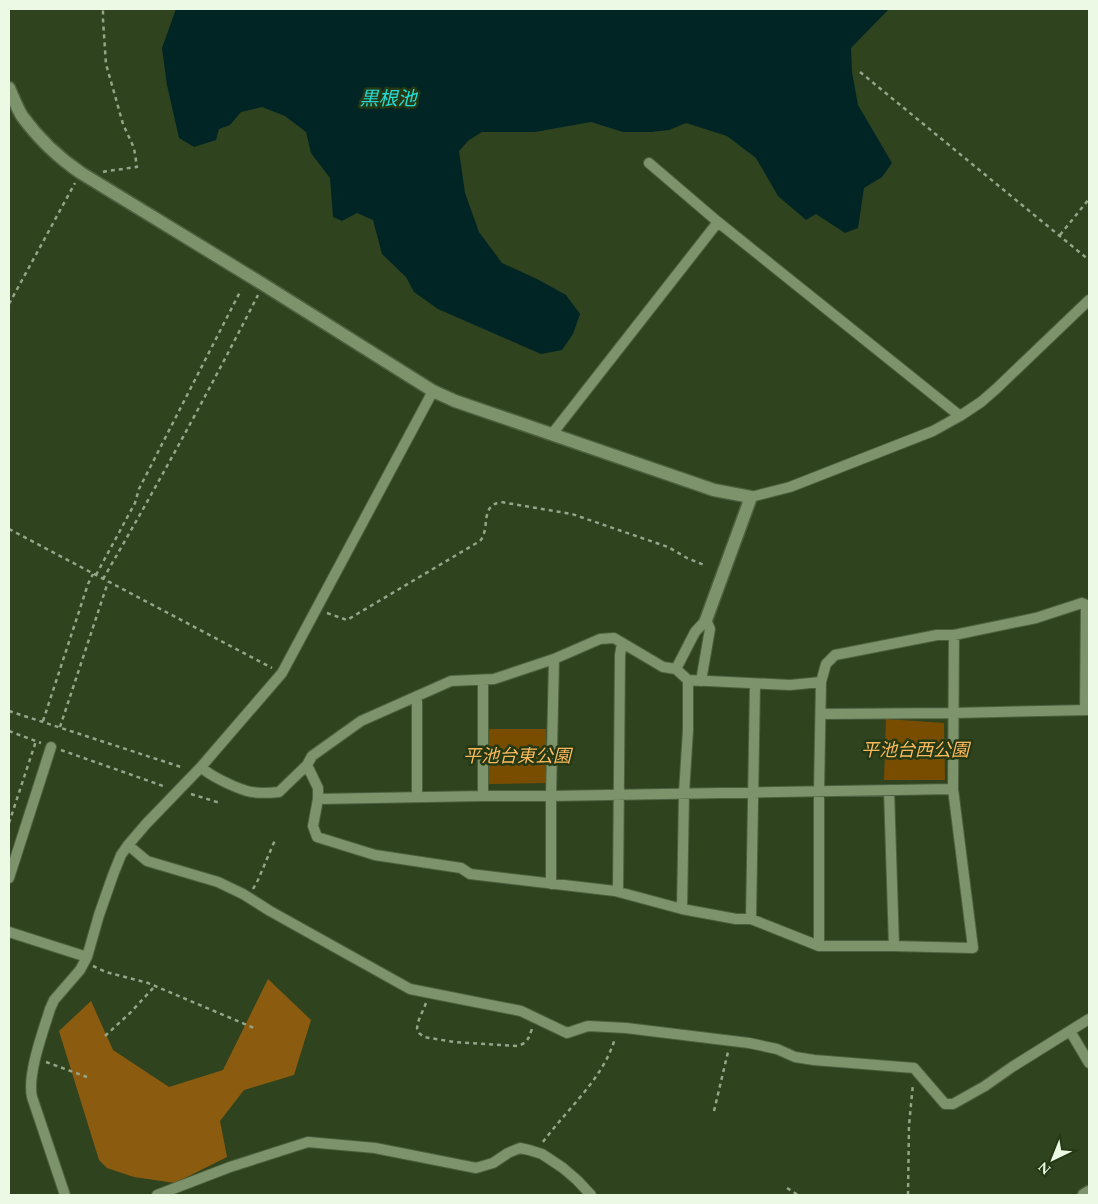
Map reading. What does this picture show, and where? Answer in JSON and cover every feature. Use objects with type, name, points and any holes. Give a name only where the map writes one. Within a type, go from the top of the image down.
[{"type":"street","points":[[9,88],[22,115],[46,144],[66,163],[92,181],[433,391],[714,490],[751,498],[790,487],[933,432],[981,402],[1089,300]]},
{"type":"street","points":[[649,163],[718,222],[960,416]]},
{"type":"street","points":[[552,434],[718,222]]},
{"type":"street","points":[[65,1195],[30,1088],[36,1058],[54,1000],[80,970],[85,960],[121,855],[146,824],[197,771],[282,673],[433,391]]},
{"type":"street","points":[[676,670],[695,632],[706,620],[751,498]]},
{"type":"street","points":[[819,946],[821,682],[826,664],[835,655],[937,635],[954,635],[1036,618],[1082,603],[1087,606],[1087,710],[821,714]]},
{"type":"street","points":[[701,681],[710,630],[706,620]]},
{"type":"street","points":[[307,765],[318,788],[318,799],[312,826],[317,837],[375,855],[461,868],[470,874],[618,891],[682,909],[736,920],[751,918],[819,946],[973,948],[953,789],[954,635]]},
{"type":"street","points":[[197,771],[248,791],[279,792],[307,765],[312,756],[361,721],[450,681],[494,679],[554,660],[600,639],[614,638],[663,667],[676,670],[688,680],[790,685],[821,682]]},
{"type":"street","points":[[618,891],[620,655],[622,644]]},
{"type":"street","points":[[551,884],[554,660]]},
{"type":"street","points":[[483,680],[483,796]]},
{"type":"street","points":[[682,909],[688,680]]},
{"type":"street","points":[[751,918],[755,684]]},
{"type":"street","points":[[417,696],[417,797]]},
{"type":"street","points":[[9,878],[51,747]]},
{"type":"street","points":[[318,799],[953,789]]},
{"type":"street","points":[[889,790],[894,946]]},
{"type":"street","points":[[128,845],[147,861],[218,882],[248,897],[270,912],[410,989],[521,1010],[567,1033],[588,1026],[617,1027],[749,1043],[776,1049],[795,1057],[814,1060],[914,1068],[945,1104],[953,1104],[985,1086],[1089,1019]]},
{"type":"street","points":[[9,932],[85,960]]},
{"type":"street","points":[[1070,1031],[1089,1063]]},
{"type":"street","points":[[158,1195],[230,1167],[308,1142],[375,1148],[476,1168],[493,1163],[520,1148],[542,1154],[570,1174],[591,1195]]},
{"type":"street","points":[[1084,1195],[1089,1192]]},
{"type":"path","points":[[92,181],[99,174],[107,170],[137,167],[134,148],[123,124],[106,64],[102,20],[104,9]]},
{"type":"path","points":[[860,72],[1089,260]]},
{"type":"path","points":[[9,304],[81,173]]},
{"type":"path","points":[[1060,235],[1089,199]]},
{"type":"path","points":[[104,579],[208,391],[263,285]]},
{"type":"path","points":[[43,722],[88,584],[134,503],[241,290]]},
{"type":"path","points":[[316,610],[347,620],[480,541],[485,531],[490,506],[501,502],[572,514],[668,547],[686,558],[704,564]]},
{"type":"path","points":[[9,529],[282,673]]},
{"type":"path","points":[[60,727],[108,582]]},
{"type":"path","points":[[9,710],[197,771]]},
{"type":"path","points":[[9,731],[51,747],[220,803]]},
{"type":"path","points":[[9,823],[36,741]]},
{"type":"path","points":[[248,897],[258,880],[275,840]]},
{"type":"path","points":[[85,960],[106,972],[156,986],[254,1028]]},
{"type":"path","points":[[105,1036],[130,1014],[156,986]]},
{"type":"path","points":[[430,993],[417,1028],[424,1037],[454,1042],[523,1045],[527,1042],[537,1018]]},
{"type":"path","points":[[538,1152],[556,1125],[595,1079],[605,1064],[611,1052],[617,1027]]},
{"type":"path","points":[[714,1111],[726,1065],[730,1040]]},
{"type":"path","points":[[36,1058],[87,1077]]},
{"type":"path","points":[[908,1195],[909,1124],[914,1068]]},
{"type":"path","points":[[786,1188],[798,1195]]},
{"type":"green space","name":"平池台西公園","points":[[886,719],[944,723],[945,780],[884,780]]},
{"type":"green space","name":"平池台東公園","points":[[487,729],[546,729],[547,783],[488,784]]},
{"type":"shaded area","points":[[268,979],[311,1020],[294,1075],[244,1090],[220,1121],[227,1157],[175,1183],[134,1177],[107,1168],[99,1160],[59,1031],[91,1001],[113,1050],[169,1087],[223,1070]]},
{"type":"water","name":"黒根池","points":[[176,9],[889,9],[851,48],[852,72],[858,105],[892,163],[882,177],[864,188],[858,228],[845,233],[816,214],[806,220],[778,196],[756,158],[727,136],[686,123],[669,130],[651,132],[623,132],[591,122],[535,132],[482,132],[469,140],[459,151],[465,193],[479,232],[502,263],[566,295],[580,314],[573,334],[562,350],[541,354],[438,309],[414,292],[406,277],[382,254],[373,220],[357,213],[342,221],[333,217],[330,178],[311,153],[306,132],[285,116],[262,107],[241,112],[230,125],[219,129],[216,140],[194,147],[179,138],[167,85],[162,48]]}]
